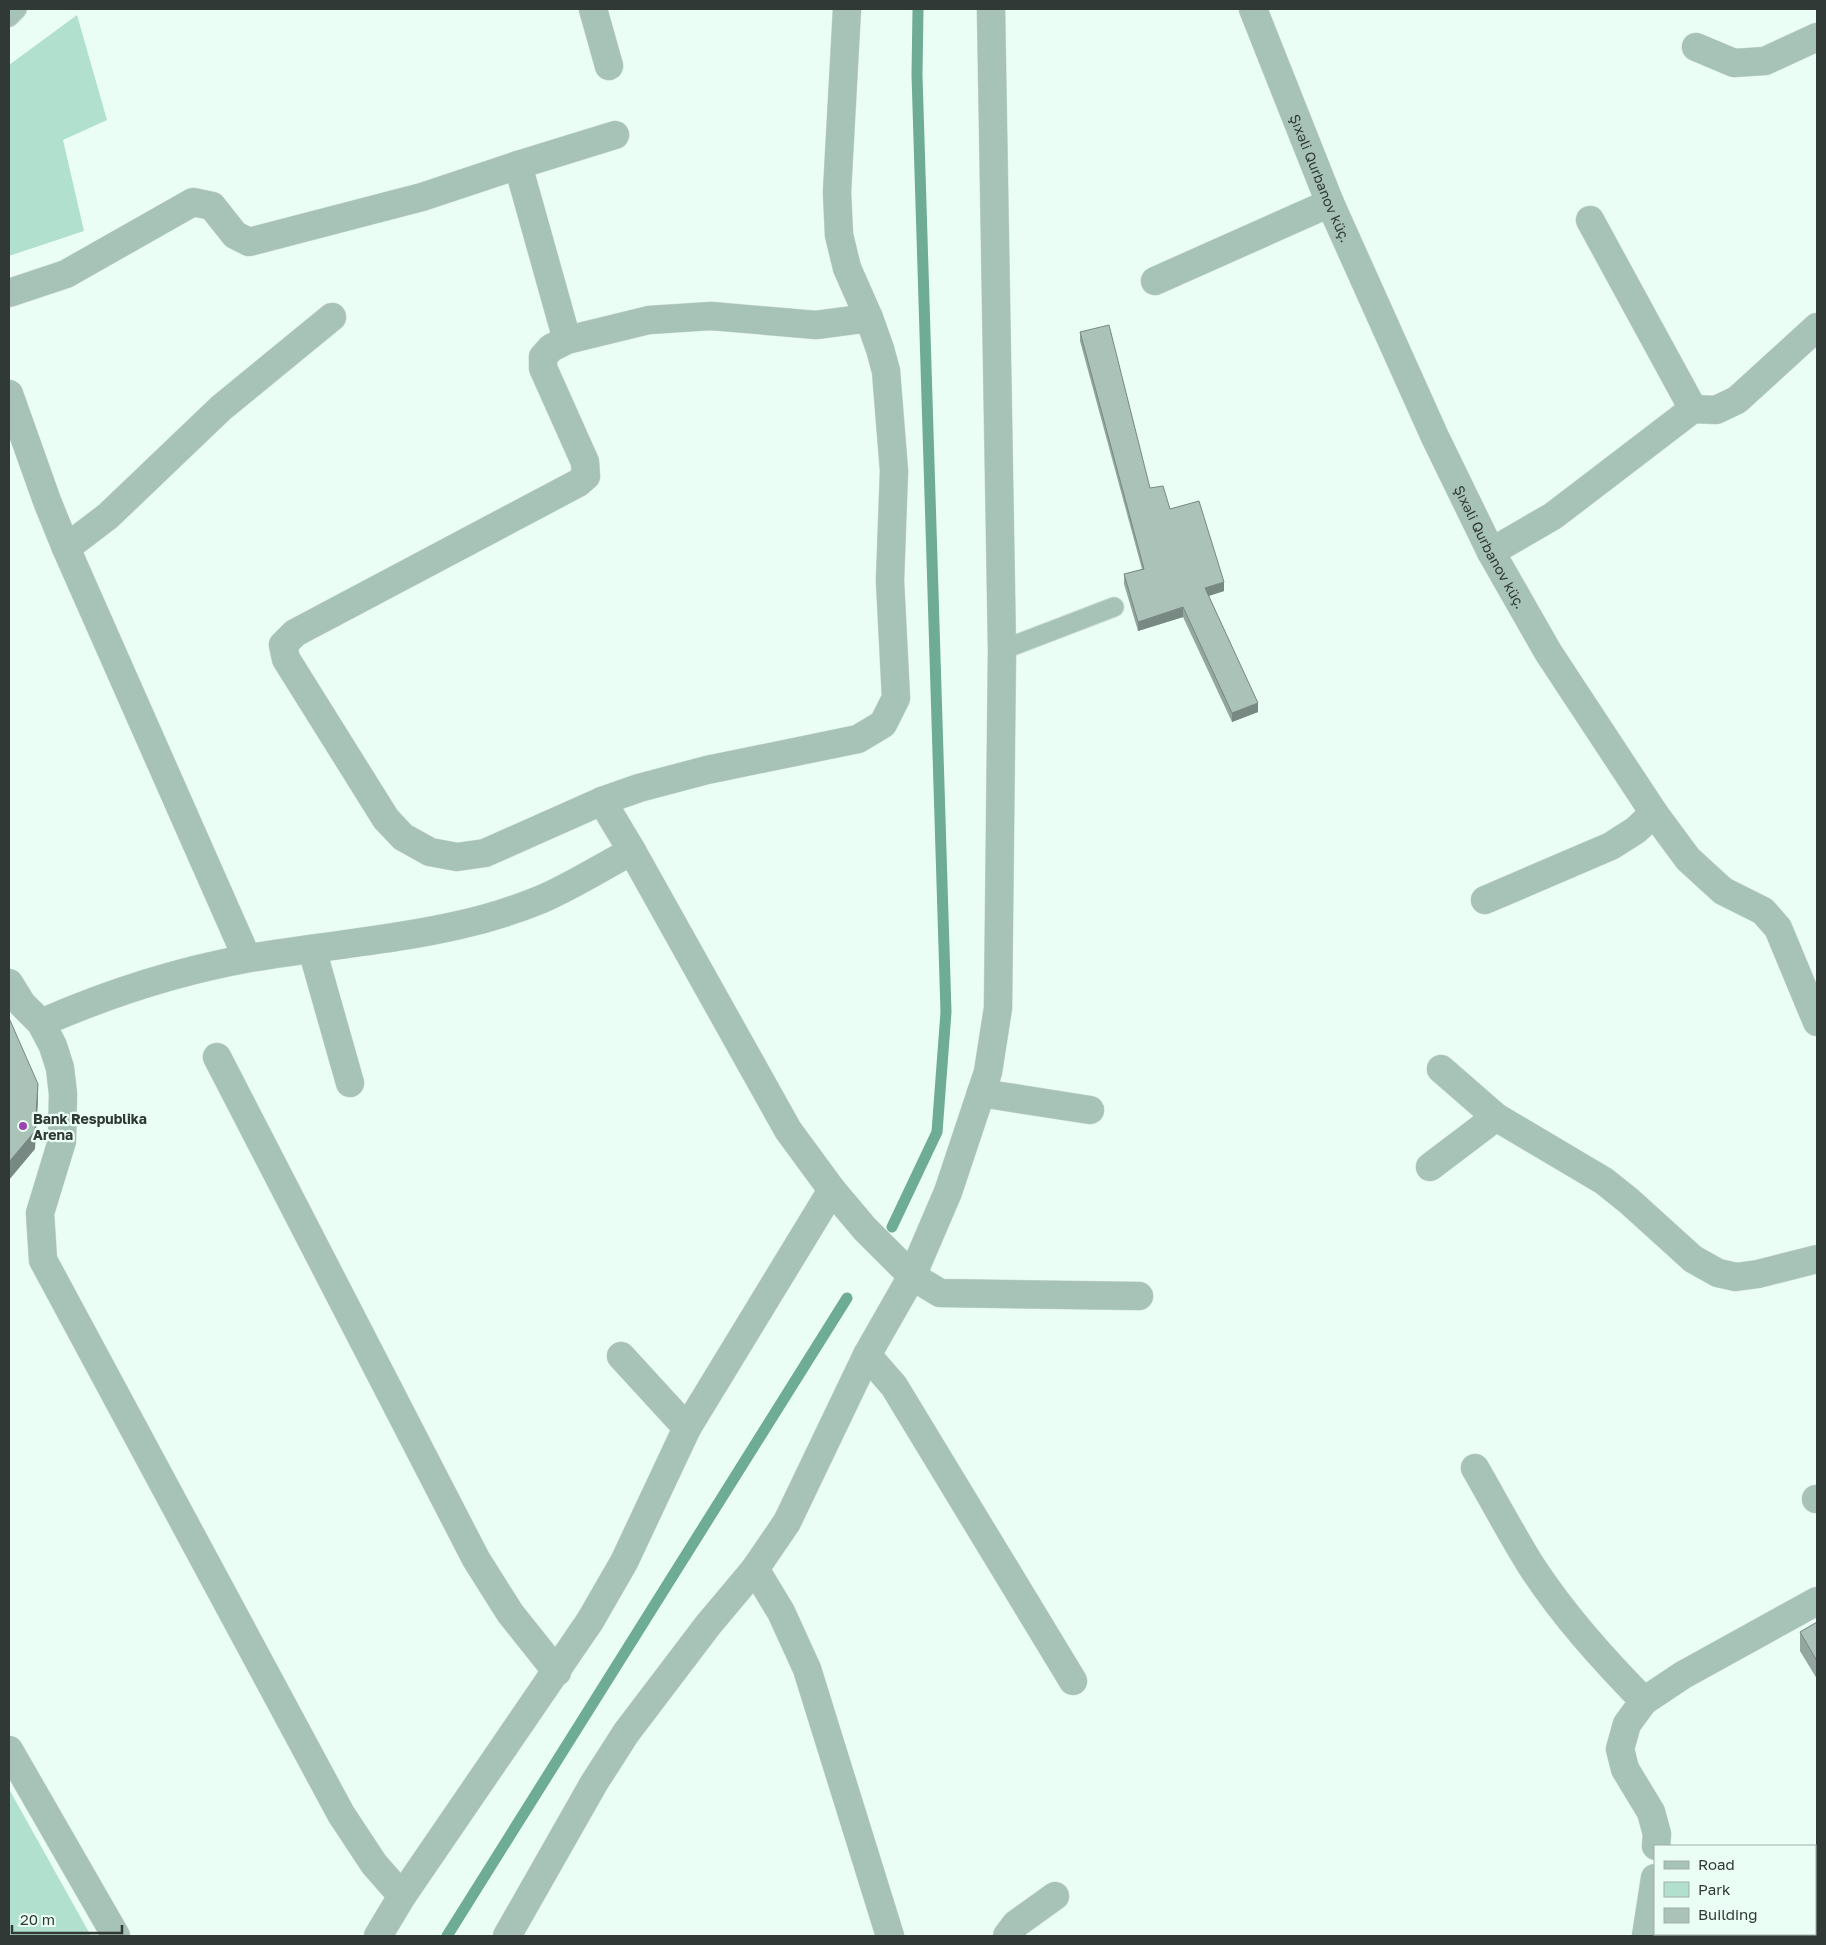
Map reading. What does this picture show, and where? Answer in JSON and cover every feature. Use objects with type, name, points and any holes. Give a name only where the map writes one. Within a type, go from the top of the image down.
[{"type":"street","points":[[593,9],[609,66]]},
{"type":"street","points":[[847,9],[837,192],[840,234],[847,268],[869,318],[886,371],[894,471],[890,581],[896,698],[883,724],[858,739],[707,770],[639,788],[602,801],[485,853],[457,856],[430,852],[403,837],[386,819],[286,659],[283,645],[296,633],[578,483],[586,476],[585,462],[543,368],[543,357],[551,348],[567,340],[649,320],[710,316],[816,326],[869,318]]},
{"type":"street","points":[[507,1936],[594,1784],[626,1733],[702,1632],[756,1569],[787,1522],[866,1355],[912,1276],[948,1192],[988,1072],[998,1008],[1002,650],[991,9]]},
{"type":"street","name":"Şıxəli Qurbanov küç.","points":[[1254,9],[1330,203],[1435,437],[1491,552],[1548,652],[1654,813],[1688,860],[1722,891],[1763,911],[1778,928],[1817,1022]]},
{"type":"street","points":[[1696,47],[1734,63],[1765,61],[1817,37]]},
{"type":"street","points":[[9,293],[66,274],[193,202],[212,206],[236,236],[249,242],[422,197],[518,165],[615,136]]},
{"type":"street","points":[[518,165],[567,340]]},
{"type":"street","points":[[1155,281],[1330,203]]},
{"type":"street","points":[[1590,220],[1693,409]]},
{"type":"street","points":[[66,548],[108,516],[221,408],[332,317]]},
{"type":"street","points":[[1491,552],[1553,516],[1693,409],[1716,410],[1737,400],[1817,327]]},
{"type":"street","points":[[9,394],[46,501],[247,958]]},
{"type":"street","points":[[602,801],[632,851],[788,1130],[832,1190],[865,1229],[912,1276],[940,1293],[1139,1296]]},
{"type":"street","points":[[1485,900],[1611,846],[1636,830],[1654,813]]},
{"type":"street","points":[[41,1023],[82,1005],[163,978],[247,958],[312,950],[460,925],[508,911],[543,898],[632,851]]},
{"type":"street","points":[[312,950],[350,1083]]},
{"type":"street","points":[[9,983],[22,1004],[41,1023],[53,1046],[60,1068],[63,1094],[62,1141],[40,1213],[43,1260],[341,1814],[374,1864],[402,1896]]},
{"type":"street","points":[[217,1057],[476,1559],[510,1613],[557,1672]]},
{"type":"street","points":[[1441,1069],[1496,1117],[1604,1180],[1629,1200],[1693,1259],[1718,1273],[1736,1277],[1758,1274],[1817,1259]]},
{"type":"street","points":[[982,1093],[1090,1110]]},
{"type":"street","points":[[1430,1167],[1496,1117]]},
{"type":"street","points":[[378,1936],[402,1896],[590,1622],[624,1562],[687,1428],[832,1190]]},
{"type":"street","points":[[866,1355],[894,1386],[1073,1680]]},
{"type":"street","points":[[621,1356],[687,1428]]},
{"type":"street","points":[[1475,1468],[1532,1566],[1561,1607],[1598,1653],[1644,1701]]},
{"type":"street","points":[[756,1569],[781,1612],[807,1669],[890,1936]]},
{"type":"street","points":[[1656,1845],[1657,1834],[1651,1812],[1625,1769],[1620,1749],[1627,1724],[1644,1701],[1683,1675],[1817,1601]]},
{"type":"street","points":[[9,1750],[116,1936]]},
{"type":"street","points":[[1646,1936],[1654,1884]]},
{"type":"street","points":[[1007,1936],[1016,1924],[1055,1896]]},
{"type":"lane","points":[[9,17],[17,9]]},
{"type":"lane","points":[[1002,650],[1114,607]]},
{"type":"green space","points":[[77,15],[107,120],[63,140],[84,231],[9,256],[9,65]]},
{"type":"green space","points":[[9,1789],[91,1936],[9,1936]]},
{"type":"building","points":[[1109,325],[1150,488],[1163,486],[1170,509],[1199,501],[1224,582],[1205,588],[1258,703],[1232,713],[1183,607],[1138,622],[1124,574],[1144,569],[1080,332]]},
{"type":"building","name":"Bank Respublika Arena","points":[[9,1018],[38,1084],[35,1131],[9,1162]]},
{"type":"building","points":[[1817,1622],[1817,1661],[1800,1632]]},
{"type":"waterway","points":[[892,1227],[937,1132],[946,1012],[917,75],[918,9]]},
{"type":"waterway","points":[[447,1936],[847,1298]]},
{"type":"place","name":"Bank Respublika Arena","points":[[23,1126]]}]
